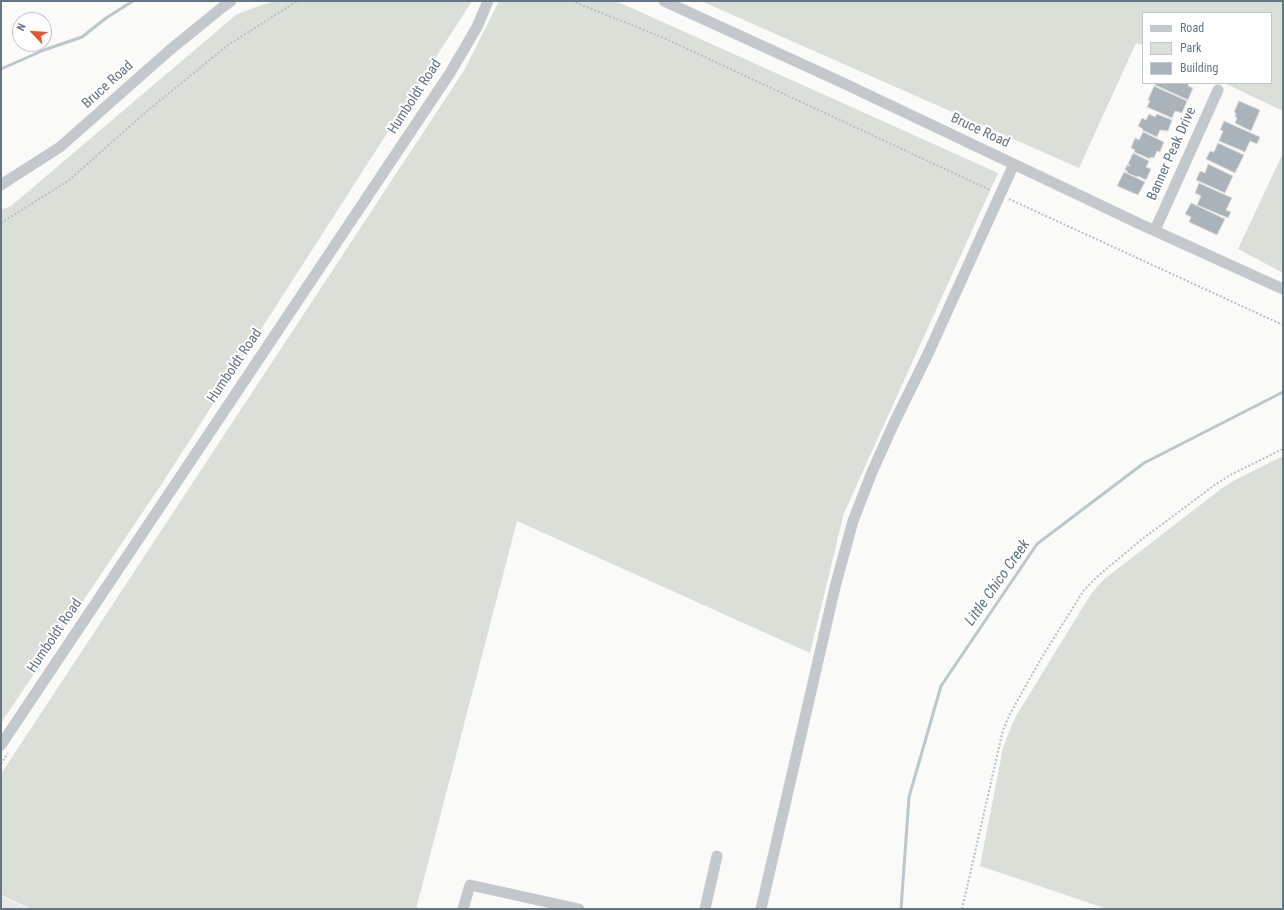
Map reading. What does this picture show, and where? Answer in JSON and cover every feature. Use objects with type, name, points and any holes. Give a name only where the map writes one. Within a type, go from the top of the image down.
[{"type":"street","name":"Bruce Road","points":[[1,185],[60,147],[171,49],[231,1]]},
{"type":"street","name":"Humboldt Road","points":[[1,745],[450,73],[477,27],[488,1]]},
{"type":"street","name":"Bruce Road","points":[[664,1],[841,82],[1283,289]]},
{"type":"street","name":"Banner Peak Drive","points":[[1155,230],[1218,90]]},
{"type":"street","points":[[761,909],[835,587],[853,522],[872,472],[927,356],[1014,164]]},
{"type":"street","points":[[705,909],[717,856]]},
{"type":"street","points":[[464,909],[470,885],[579,909]]},
{"type":"path","points":[[1,223],[68,181],[146,112],[228,45],[301,1]]},
{"type":"path","points":[[572,1],[664,38],[1283,326]]},
{"type":"path","points":[[962,909],[1003,730],[1010,714],[1042,657],[1084,590],[1099,574],[1140,540],[1216,484],[1230,475],[1283,449]]},
{"type":"shaded area","points":[[1,896],[29,909],[1,909]]},
{"type":"green space","points":[[273,1],[472,1],[163,482],[1,723],[1,210],[11,206],[237,14]]},
{"type":"green space","points":[[499,1],[616,1],[998,173],[844,513],[810,653],[517,521],[416,909],[31,909],[1,895],[1,774],[465,69]]},
{"type":"green space","points":[[701,1],[1283,1],[1283,111],[1226,84],[1272,84],[1272,12],[1142,12],[1142,45],[1136,43],[1079,168]]},
{"type":"green space","points":[[1283,153],[1283,273],[1238,249]]},
{"type":"green space","points":[[1283,456],[1283,909],[1107,909],[980,866],[1003,748],[1009,732],[1016,716],[1091,594],[1103,580],[1221,489],[1235,480]]},
{"type":"building","points":[[1189,84],[1188,86],[1193,88],[1188,100],[1155,85]]},
{"type":"building","points":[[1154,86],[1187,101],[1182,113],[1175,111],[1172,118],[1147,107],[1150,101],[1148,100]]},
{"type":"building","points":[[1239,101],[1260,110],[1251,131],[1235,123],[1237,118],[1235,117],[1236,113],[1234,112]]},
{"type":"building","points":[[1149,114],[1155,117],[1157,114],[1172,120],[1168,131],[1160,130],[1157,137],[1142,130],[1143,129],[1138,126],[1142,118],[1146,120]]},
{"type":"building","points":[[1224,121],[1260,137],[1257,144],[1250,141],[1245,152],[1219,141],[1223,131],[1220,130]]},
{"type":"building","points":[[1143,132],[1164,142],[1160,152],[1157,151],[1154,158],[1151,157],[1150,159],[1134,152],[1135,150],[1131,148],[1135,138],[1139,140]]},
{"type":"building","points":[[1218,143],[1244,155],[1235,173],[1206,159],[1210,151],[1214,152]]},
{"type":"building","points":[[1133,153],[1149,161],[1146,167],[1151,169],[1146,180],[1127,173],[1128,172],[1125,170],[1127,165],[1130,166],[1128,164]]},
{"type":"building","points":[[1208,164],[1233,176],[1225,193],[1196,180],[1200,171],[1205,173]]},
{"type":"building","points":[[1124,172],[1145,182],[1138,195],[1117,186]]},
{"type":"building","points":[[1199,183],[1232,198],[1226,210],[1231,212],[1228,218],[1197,205],[1201,196],[1195,193]]},
{"type":"building","points":[[1191,203],[1225,219],[1217,235],[1189,222],[1191,217],[1185,214]]},
{"type":"waterway","points":[[1,69],[44,50],[82,37],[106,18],[133,1]]},
{"type":"waterway","name":"Little Chico Creek","points":[[901,909],[909,797],[941,686],[1037,544],[1144,463],[1283,392]]}]
